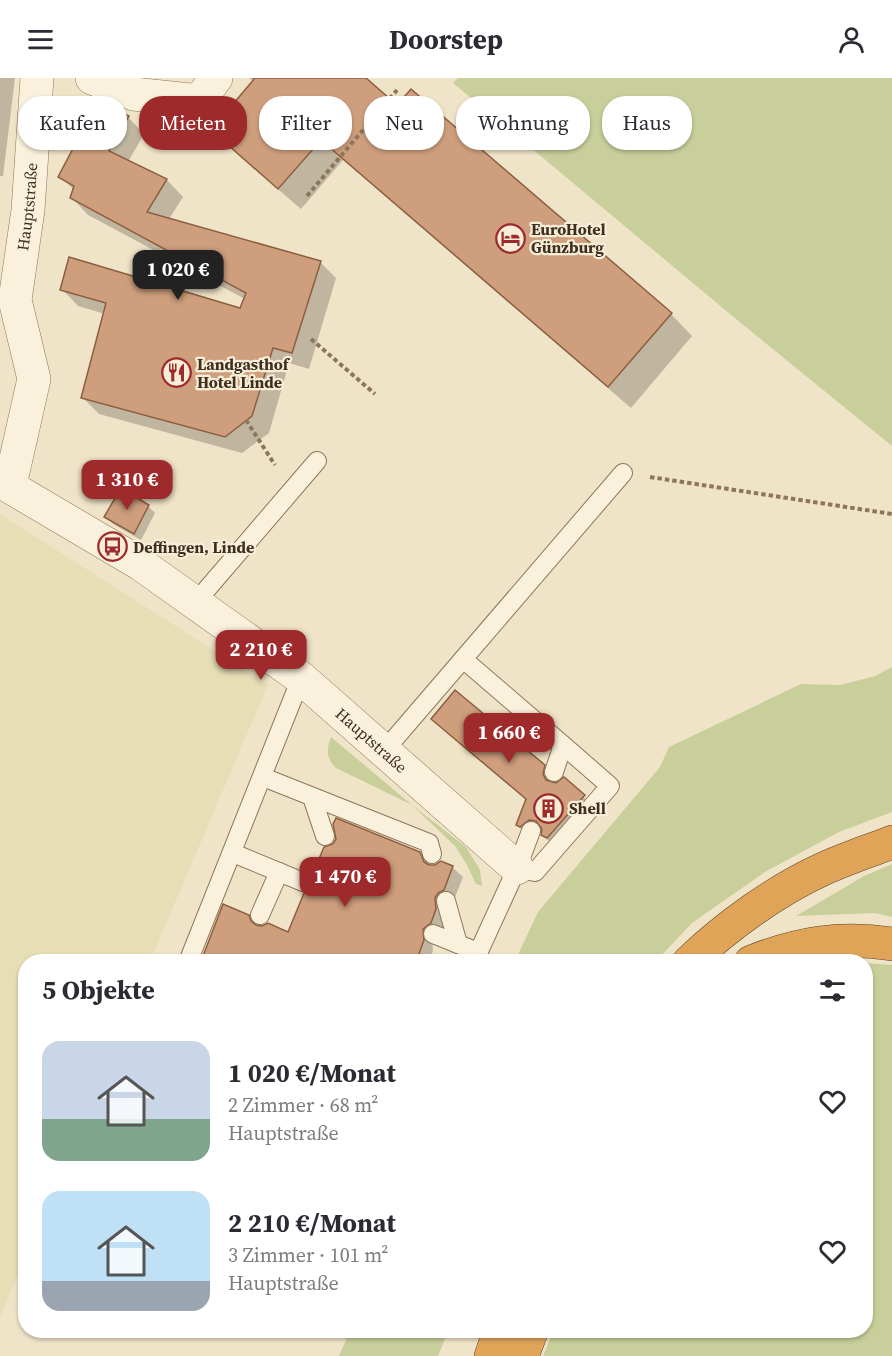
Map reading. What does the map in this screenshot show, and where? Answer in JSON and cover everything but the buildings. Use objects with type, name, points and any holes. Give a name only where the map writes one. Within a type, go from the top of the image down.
[{"type":"highway","points":[[698,954],[710,942],[761,904],[822,870],[892,842]]},
{"type":"highway","points":[[772,954],[785,949],[829,941],[866,940],[892,944]]},
{"type":"highway","points":[[491,1356],[497,1338]]},
{"type":"highway","points":[[522,1356],[529,1338]]},
{"type":"street","name":"Hauptstraße","points":[[37,78],[28,210],[8,310],[34,379],[5,483],[139,563],[301,678],[516,868]]},
{"type":"street","points":[[92,78],[134,94],[199,101],[216,78]]},
{"type":"lane","points":[[195,603],[317,461]]},
{"type":"lane","points":[[384,751],[623,473]]},
{"type":"lane","points":[[463,659],[610,786],[535,872],[516,868]]},
{"type":"lane","points":[[191,954],[301,678]]},
{"type":"lane","points":[[554,772],[563,745]]},
{"type":"lane","points":[[263,777],[429,843],[432,854]]},
{"type":"lane","points":[[312,797],[325,836]]},
{"type":"lane","points":[[477,954],[531,831]]},
{"type":"lane","points":[[232,853],[303,882]]},
{"type":"lane","points":[[260,915],[279,872]]},
{"type":"lane","points":[[446,902],[458,944]]},
{"type":"lane","points":[[433,934],[458,944],[472,954]]},
{"type":"path","points":[[307,196],[397,90]]},
{"type":"path","points":[[311,339],[375,393]]},
{"type":"path","points":[[246,420],[280,473],[296,487]]},
{"type":"path","points":[[623,473],[892,514]]},
{"type":"shaded area","points":[[0,514],[268,685],[153,954],[18,954],[18,1275],[0,1317]]},
{"type":"green space","points":[[458,78],[892,78],[892,446],[533,150],[590,150],[590,96],[469,96],[453,83]]},
{"type":"green space","points":[[892,667],[892,812],[839,832],[765,872],[692,923],[663,954],[518,954],[538,912],[660,767],[669,747],[801,684],[840,685],[875,676]]},
{"type":"green space","points":[[331,737],[412,805],[336,768],[328,754]]},
{"type":"green space","points":[[412,805],[466,847],[480,870],[482,886],[476,884],[455,846]]},
{"type":"green space","points":[[892,864],[892,917],[875,913],[796,916],[864,876]]},
{"type":"green space","points":[[873,964],[892,965],[892,1356],[543,1356],[550,1338],[873,1338]]},
{"type":"green space","points":[[347,1338],[445,1338],[438,1356],[339,1356]]},
{"type":"place","name":"EuroHotel Günzburg","points":[[510,238]]},
{"type":"place","name":"Landgasthof Hotel Linde","points":[[176,373]]},
{"type":"place","name":"Deffingen, Linde","points":[[112,547]]},
{"type":"place","name":"Shell","points":[[548,808]]}]
